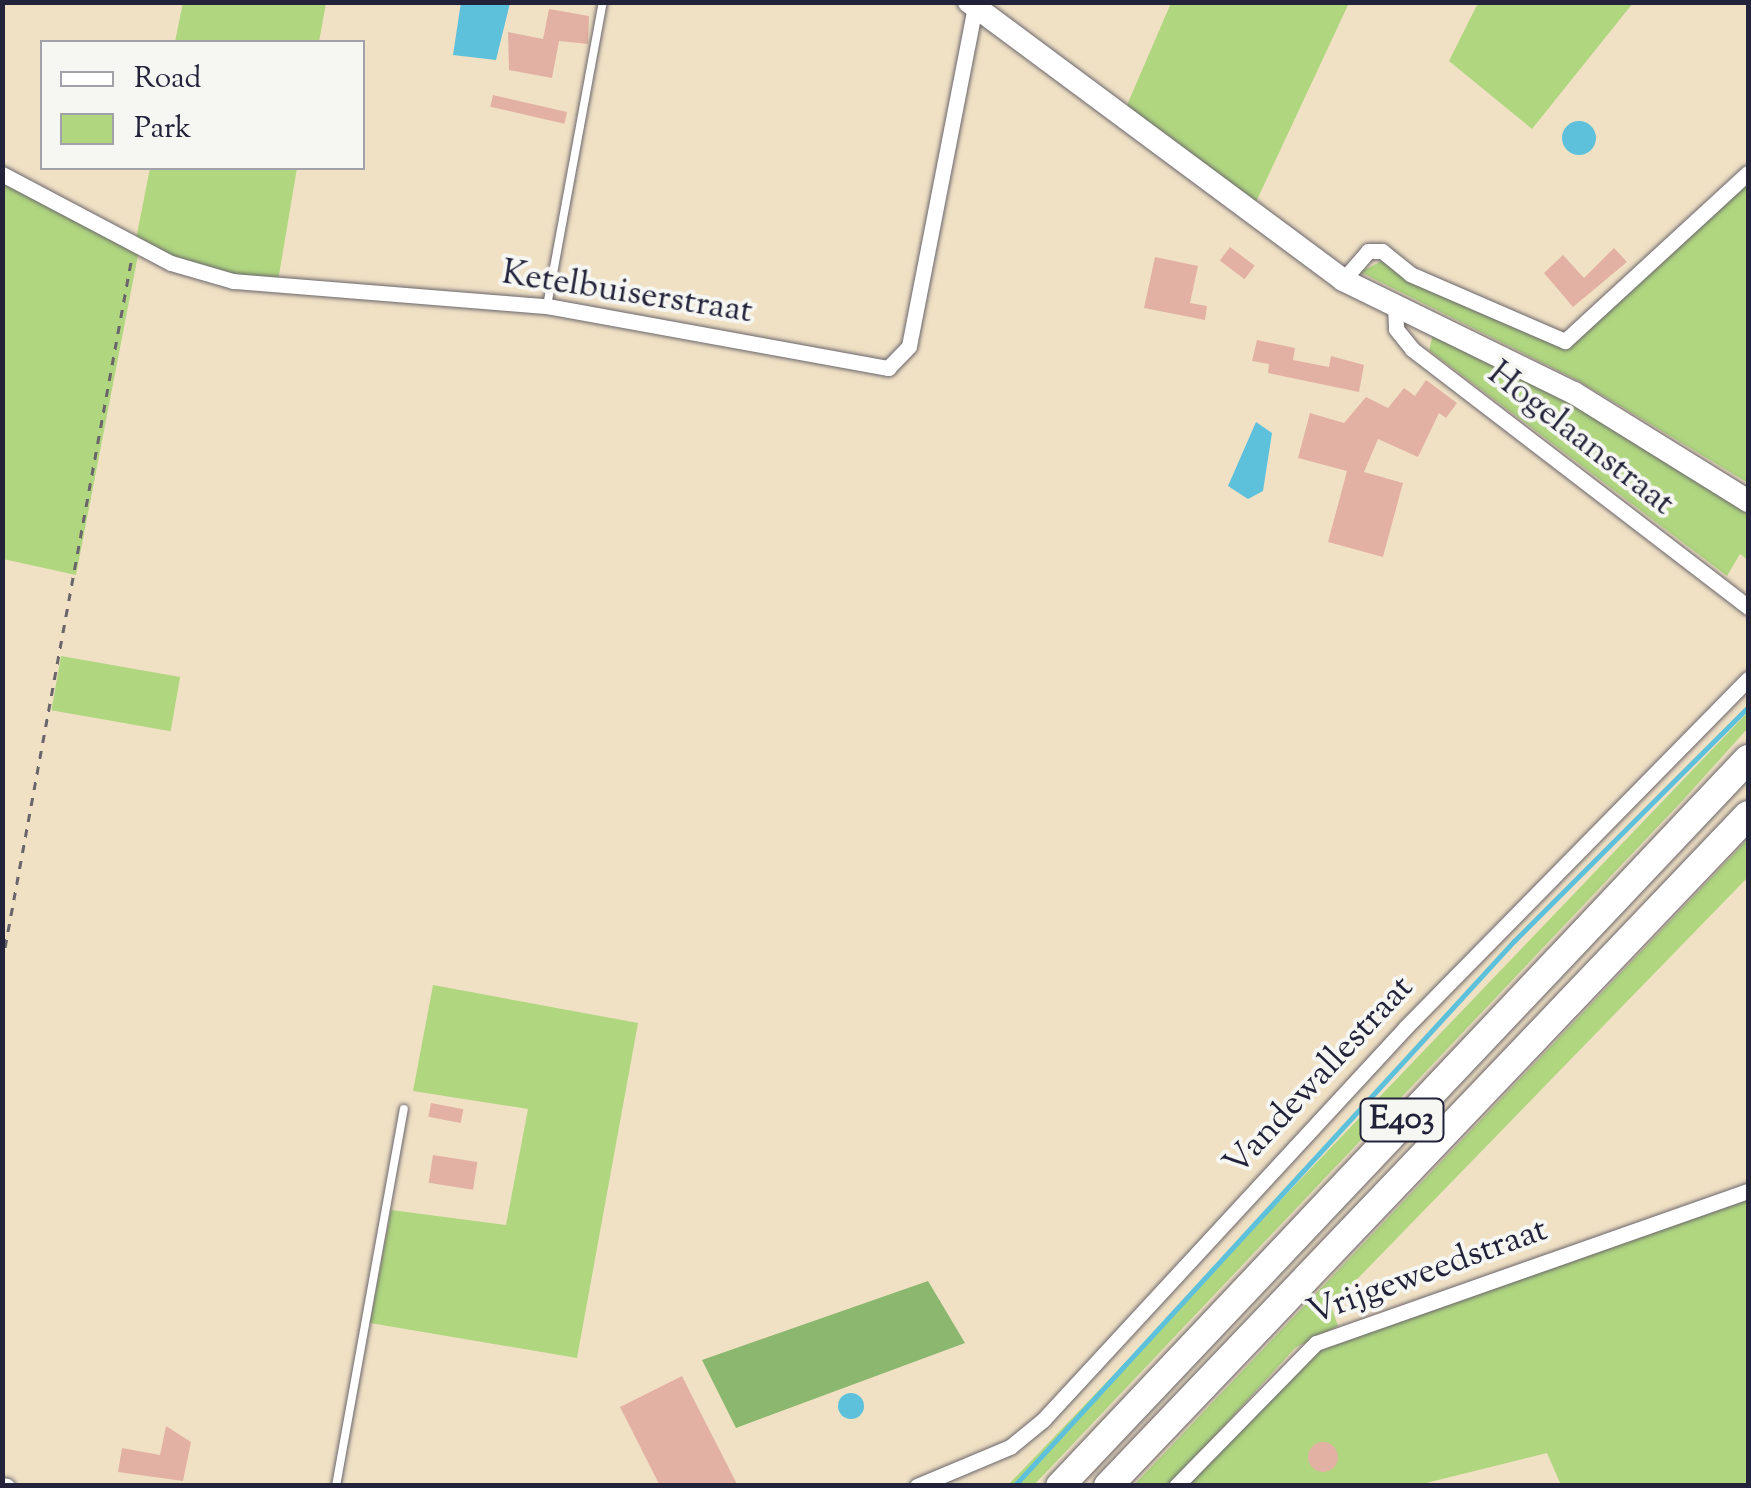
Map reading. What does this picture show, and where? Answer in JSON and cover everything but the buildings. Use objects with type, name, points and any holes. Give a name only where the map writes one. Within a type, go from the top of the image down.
[{"type":"highway","name":"E403","points":[[1060,1486],[1748,758]]},
{"type":"highway","name":"E403","points":[[1108,1486],[1748,814]]},
{"type":"street","name":"Ketelbuiserstraat","points":[[2,174],[134,244],[233,280],[547,306],[881,368],[900,363],[972,4]]},
{"type":"street","points":[[972,4],[1343,280],[1574,393],[1748,502]]},
{"type":"street","points":[[1343,280],[1359,258],[1382,252],[1410,274],[1565,342],[1748,172]]},
{"type":"street","name":"Hogelaanstraat","points":[[1395,307],[1396,329],[1412,349],[1748,607]]},
{"type":"street","name":"Vandewallestraat","points":[[917,1486],[1010,1447],[1043,1420],[1406,1027],[1748,679]]},
{"type":"street","name":"Vrijgeweedstraat","points":[[1176,1486],[1316,1343],[1748,1191]]},
{"type":"lane","points":[[547,306],[603,2]]},
{"type":"lane","points":[[336,1486],[404,1109]]},
{"type":"path","points":[[2,963],[134,244]]},
{"type":"green space","points":[[183,2],[326,2],[319,40],[175,40]]},
{"type":"green space","points":[[1478,2],[1633,3],[1532,129],[1449,61]]},
{"type":"green space","points":[[1171,3],[1349,3],[1255,204],[1127,105]]},
{"type":"green space","points":[[150,170],[297,170],[278,281],[194,268],[136,239]]},
{"type":"green space","points":[[3,179],[138,255],[76,575],[3,559]]},
{"type":"green space","points":[[1748,180],[1748,483],[1579,381],[1360,272],[1382,261],[1569,346]]},
{"type":"green space","points":[[1433,335],[1556,392],[1722,494],[1748,514],[1748,560],[1740,554],[1727,576],[1429,350]]},
{"type":"green space","points":[[61,656],[180,677],[171,731],[51,710]]},
{"type":"green space","points":[[1748,712],[1748,728],[1684,799],[1034,1485],[1008,1485]]},
{"type":"green space","points":[[1748,839],[1748,877],[1331,1306],[1338,1326],[1295,1348],[1170,1485],[1133,1486]]},
{"type":"green space","points":[[433,985],[638,1023],[577,1358],[370,1323],[391,1210],[506,1225],[528,1109],[413,1091]]},
{"type":"green space","points":[[1748,1200],[1748,1485],[1561,1485],[1547,1453],[1418,1485],[1187,1486],[1320,1349]]},
{"type":"green space","points":[[928,1281],[965,1343],[736,1428],[702,1360]]},
{"type":"water","points":[[461,2],[510,3],[496,60],[453,55]]},
{"type":"water","points":[[1579,121],[1591,126],[1596,138],[1591,150],[1579,155],[1567,150],[1562,138],[1567,126]]},
{"type":"water","points":[[1256,422],[1272,433],[1263,491],[1248,499],[1228,486]]},
{"type":"water","points":[[851,1393],[860,1397],[864,1406],[860,1415],[851,1419],[842,1415],[838,1406],[842,1397]]},
{"type":"waterway","points":[[1014,1486],[1514,941],[1748,707]]}]
